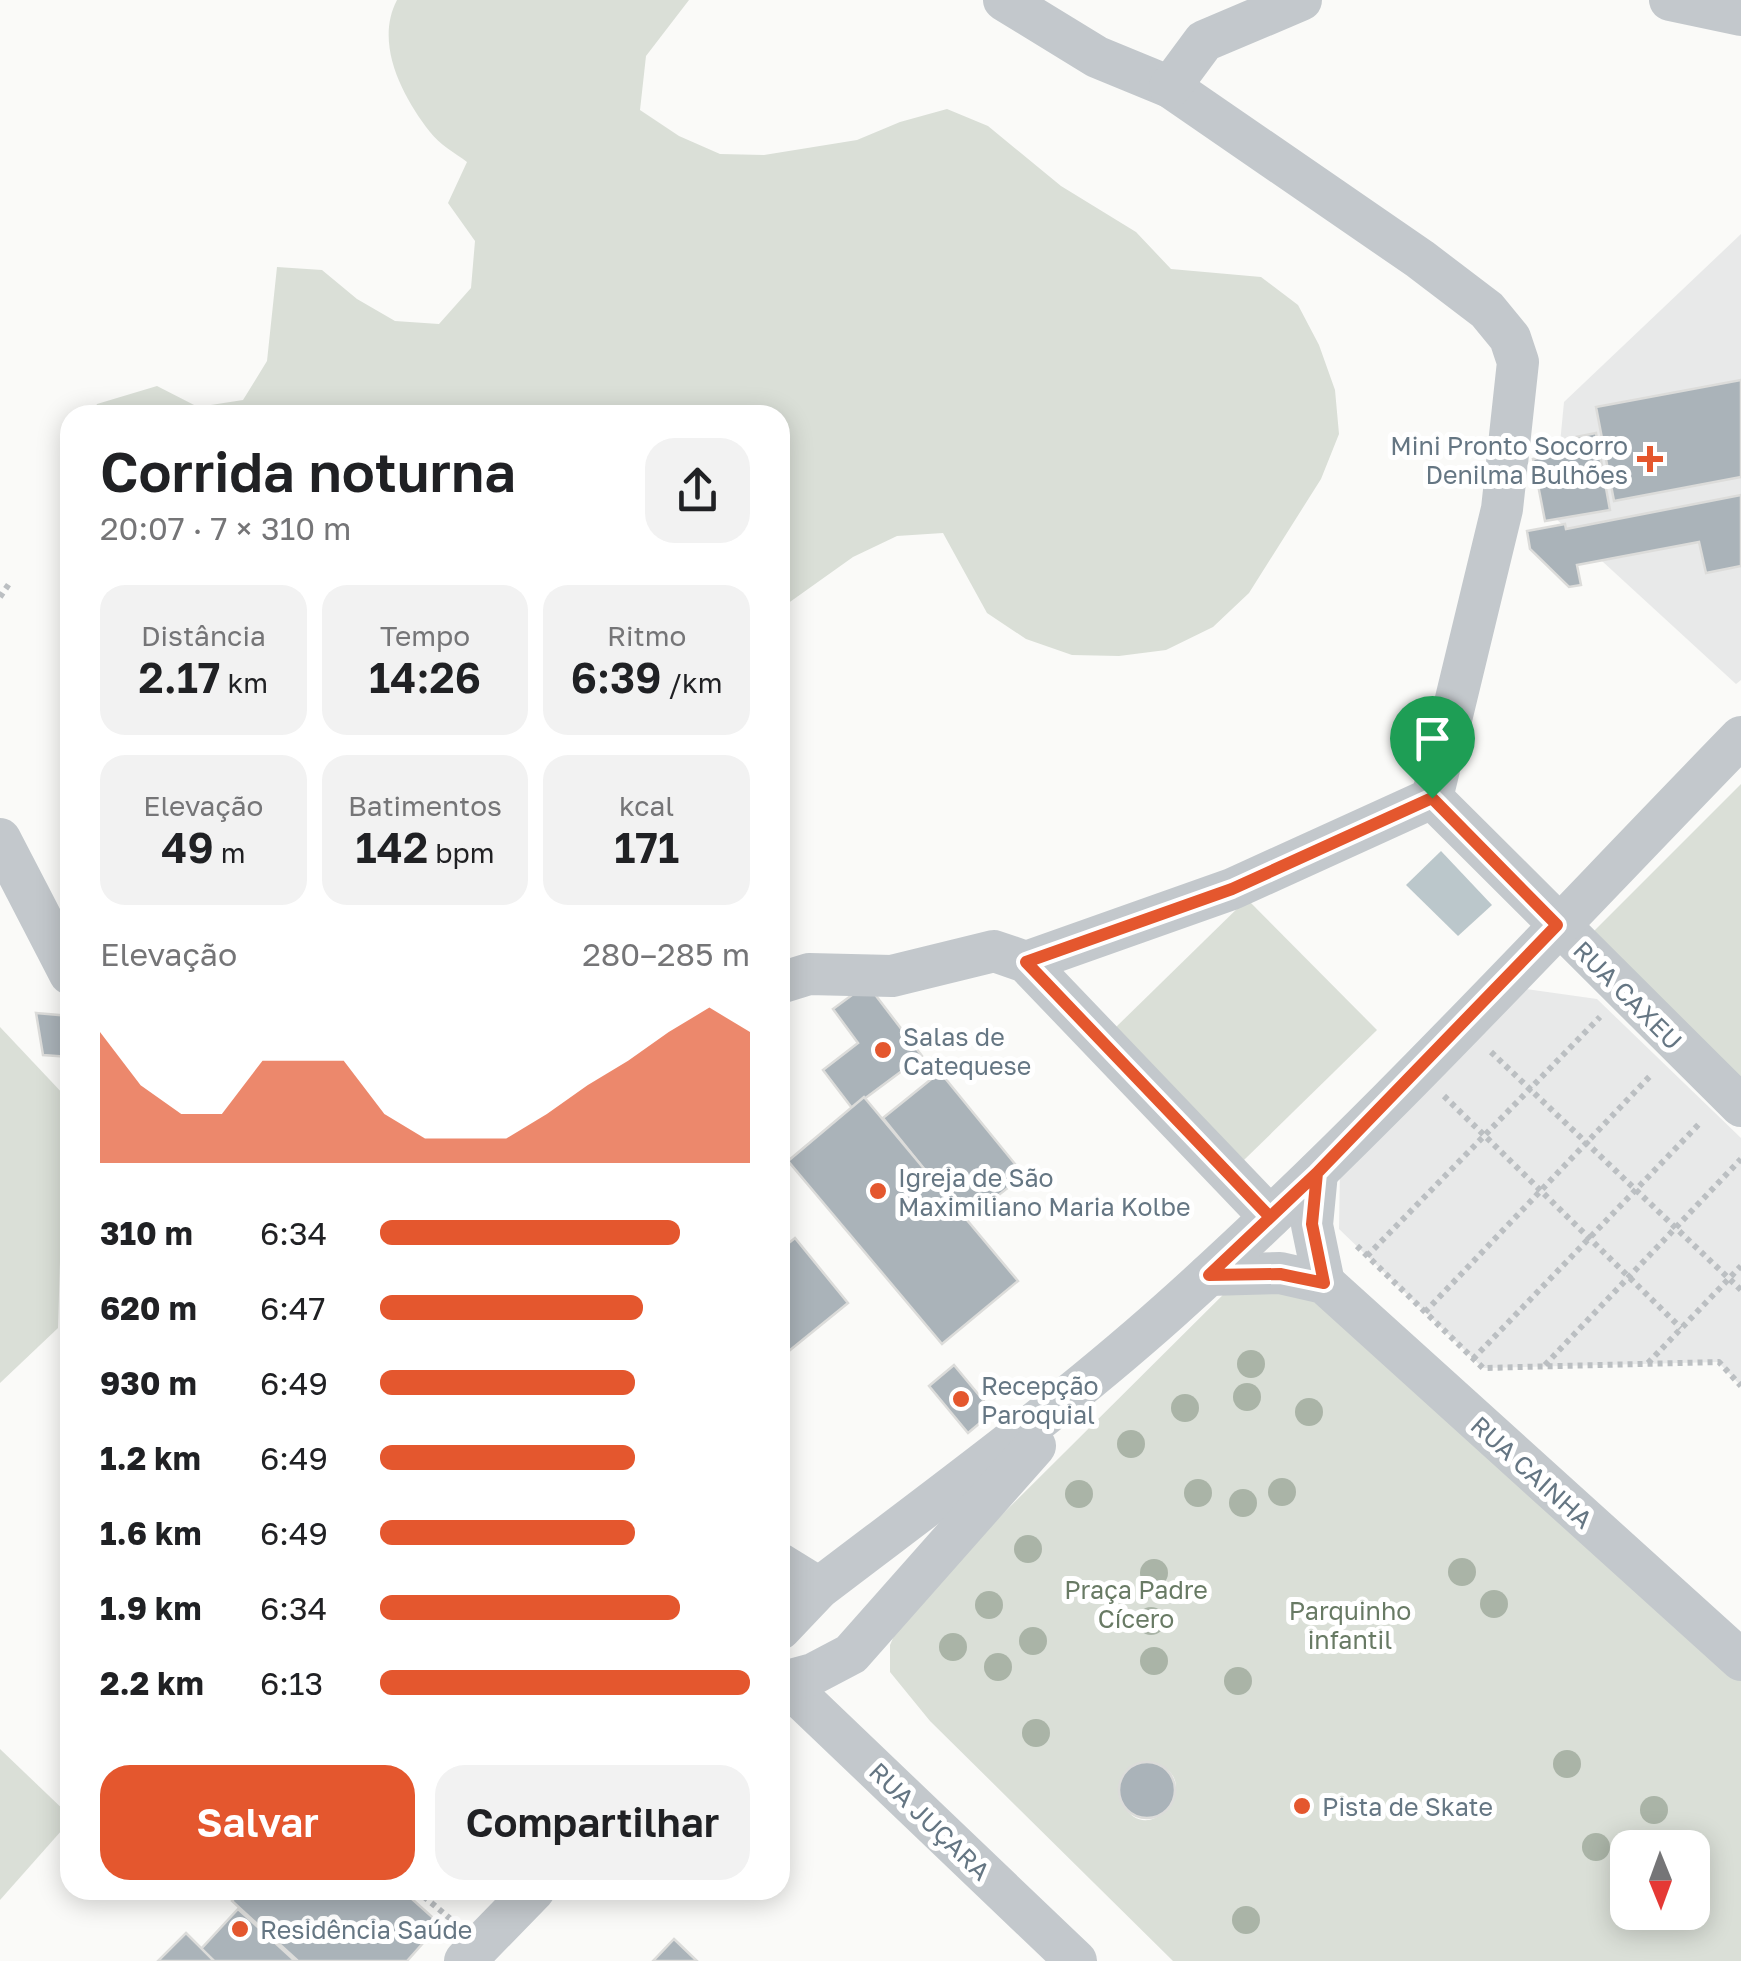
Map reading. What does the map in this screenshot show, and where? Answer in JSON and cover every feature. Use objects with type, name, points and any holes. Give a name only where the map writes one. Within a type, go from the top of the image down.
[{"type":"street","points":[[1004,0],[1097,57],[1170,87],[1433,270],[1487,310],[1510,338],[1518,362],[1502,509],[1432,798],[1232,889],[1026,962]]},
{"type":"street","points":[[1170,87],[1204,41],[1301,0]]},
{"type":"street","points":[[1670,0],[1741,15]]},
{"type":"street","points":[[790,1619],[819,1588],[1091,1378],[1209,1275],[1317,1173],[1741,737]]},
{"type":"street","name":"RUA CAXEU","points":[[1432,798],[1557,925],[1727,1108]]},
{"type":"street","points":[[0,840],[60,955]]},
{"type":"street","points":[[790,980],[809,974],[892,976],[994,952],[1026,962],[1270,1217]]},
{"type":"street","points":[[1209,1275],[1280,1274],[1324,1283],[1312,1224],[1317,1173]]},
{"type":"street","name":"RUA CAINHA","points":[[1324,1283],[1741,1660]]},
{"type":"street","points":[[790,1677],[813,1674],[851,1654],[1091,1378]]},
{"type":"street","points":[[790,1570],[819,1588]]},
{"type":"street","name":"RUA JUÇARA","points":[[790,1687],[1076,1961]]},
{"type":"street","points":[[482,1955],[526,1900]]},
{"type":"path","points":[[0,597],[11,581]]},
{"type":"path","points":[[1368,1256],[1608,1008]]},
{"type":"path","points":[[1489,1050],[1741,1290]]},
{"type":"path","points":[[1425,1312],[1663,1063]]},
{"type":"path","points":[[1443,1095],[1681,1328]]},
{"type":"path","points":[[1473,1358],[1636,1190],[1727,1108]]},
{"type":"path","points":[[1544,1366],[1741,1159]]},
{"type":"path","points":[[1353,1242],[1483,1368],[1719,1362],[1741,1386]]},
{"type":"path","points":[[1648,1364],[1741,1266]]},
{"type":"shaded area","name":"Mini Pronto Socorro Denilma Bulhões","points":[[1741,234],[1741,680],[1736,684],[1553,516],[1564,402]]},
{"type":"shaded area","points":[[1441,851],[1492,905],[1458,936],[1406,885]]},
{"type":"shaded area","points":[[1526,989],[1597,999],[1741,1138],[1741,1386],[1718,1362],[1483,1368],[1339,1229],[1340,1167]]},
{"type":"green space","points":[[397,0],[689,0],[646,56],[640,110],[679,136],[720,154],[764,155],[857,140],[900,122],[947,109],[988,126],[1061,186],[1136,232],[1171,269],[1261,277],[1298,305],[1319,345],[1335,390],[1339,434],[1321,479],[1249,593],[1213,627],[1166,650],[1119,656],[1072,655],[1026,639],[987,613],[943,533],[897,536],[853,557],[790,602],[790,405],[211,405],[243,400],[267,361],[277,267],[322,270],[357,299],[395,321],[439,324],[471,288],[475,241],[448,203],[467,162],[434,136],[402,86],[390,52],[391,17]]},
{"type":"green space","points":[[157,386],[194,405],[97,405],[97,404]]},
{"type":"green space","points":[[1741,784],[1741,1081],[1591,934]]},
{"type":"green space","points":[[1247,899],[1377,1030],[1244,1160],[1114,1029]]},
{"type":"green space","points":[[0,1027],[60,1091],[60,1262],[58,1328],[0,1383]]},
{"type":"green space","name":"Praça Padre Cícero","points":[[1285,1259],[1741,1668],[1741,1961],[1173,1961],[930,1721],[890,1672],[890,1645],[905,1611],[1254,1264]],"holes":[[[1145,1762],[1165,1768],[1174,1779],[1170,1805],[1148,1820],[1135,1817],[1120,1797],[1123,1777]]]},
{"type":"green space","points":[[0,1749],[60,1806],[60,1832],[0,1900]]},
{"type":"building","points":[[1741,380],[1741,477],[1614,501],[1596,407]]},
{"type":"building","points":[[1596,433],[1610,510],[1545,521],[1533,459],[1543,457],[1541,444]]},
{"type":"building","points":[[1741,495],[1741,566],[1706,573],[1699,542],[1577,565],[1581,585],[1569,587],[1530,549],[1527,531],[1565,524],[1566,529]]},
{"type":"building","name":"Salas de Catequese","points":[[867,984],[922,1056],[852,1108],[823,1070],[858,1043],[833,1009]]},
{"type":"building","points":[[36,1013],[60,1015],[60,1056],[43,1055]]},
{"type":"building","points":[[940,1072],[1024,1175],[966,1221],[883,1118]]},
{"type":"building","name":"Igreja de São Maximiliano Maria Kolbe","points":[[864,1097],[1018,1281],[942,1344],[790,1159]]},
{"type":"building","points":[[795,1238],[848,1303],[790,1350],[790,1242]]},
{"type":"building","name":"Recepção Paroquial","points":[[954,1365],[993,1412],[968,1433],[929,1386]]},
{"type":"building","points":[[1147,1762],[1167,1770],[1175,1790],[1167,1810],[1147,1818],[1127,1810],[1119,1790],[1127,1770]]},
{"type":"building","points":[[413,1900],[440,1924],[407,1961],[298,1961],[232,1901]]},
{"type":"building","name":"Residência Saúde","points":[[238,1909],[295,1961],[214,1961],[201,1949]]},
{"type":"building","points":[[186,1933],[214,1961],[158,1961]]},
{"type":"building","points":[[674,1939],[697,1961],[653,1961]]},
{"type":"place","name":"Mini Pronto Socorro Denilma Bulhões","points":[[1650,459]]},
{"type":"place","name":"Salas de Catequese","points":[[883,1050]]},
{"type":"place","name":"Igreja de São Maximiliano Maria Kolbe","points":[[878,1191]]},
{"type":"place","name":"Recepção Paroquial","points":[[961,1399]]},
{"type":"place","name":"Pista de Skate","points":[[1302,1806]]},
{"type":"place","name":"Residência Saúde","points":[[240,1929]]},
{"type":"route","points":[[1432,798],[1232,889],[1026,962],[1270,1217],[1317,1173],[1312,1224],[1324,1283],[1280,1274],[1209,1275],[1317,1173],[1557,925],[1432,798]]},
{"type":"park label","name":"Parquinho infantil","points":[[1350,1624]]}]
